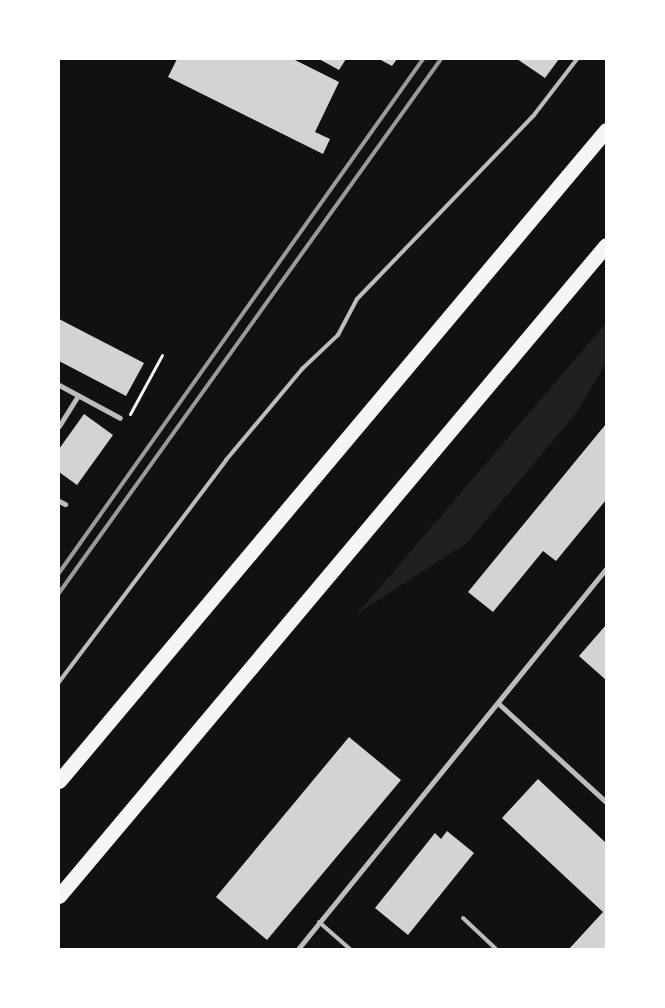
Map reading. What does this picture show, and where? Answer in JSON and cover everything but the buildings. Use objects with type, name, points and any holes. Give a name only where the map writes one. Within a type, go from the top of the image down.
[{"type":"highway","points":[[59,780],[606,130]]},
{"type":"highway","points":[[59,896],[606,245]]},
{"type":"street","points":[[59,385],[120,418]]},
{"type":"street","points":[[59,426],[78,395]]},
{"type":"street","points":[[59,501],[65,504]]},
{"type":"street","points":[[298,949],[499,704],[606,568]]},
{"type":"street","points":[[499,704],[606,802]]},
{"type":"lane","points":[[59,682],[226,460],[302,369],[338,335],[357,299],[534,115],[577,59]]},
{"type":"lane","points":[[463,918],[496,949]]},
{"type":"lane","points":[[320,922],[350,949]]},
{"type":"path","points":[[120,418],[127,420],[162,356]]},
{"type":"shaded area","points":[[606,323],[606,363],[576,413],[468,542],[357,614]]},
{"type":"railway","points":[[59,573],[423,59]]},
{"type":"railway","points":[[59,593],[441,59]]}]
